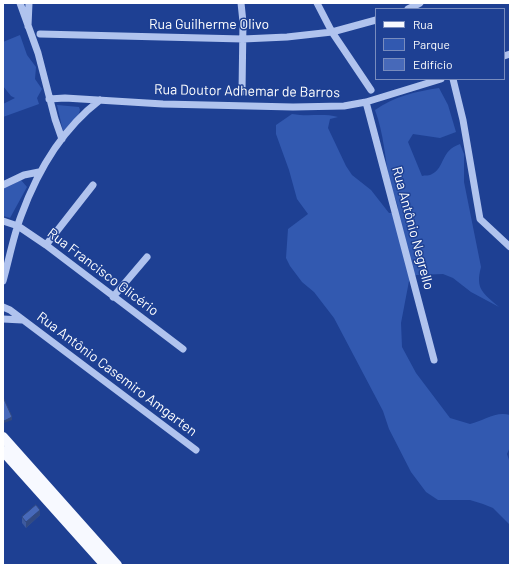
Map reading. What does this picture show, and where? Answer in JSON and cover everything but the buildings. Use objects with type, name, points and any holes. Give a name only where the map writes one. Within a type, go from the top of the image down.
[{"type":"main road","points":[[3,437],[117,565]]},
{"type":"main road","points":[[3,451],[105,565]]},
{"type":"street","points":[[20,3],[27,28],[38,53],[49,99],[62,139]]},
{"type":"street","points":[[27,28],[30,14],[29,3]]},
{"type":"street","points":[[241,3],[243,39],[242,92]]},
{"type":"street","points":[[318,3],[332,32],[371,90]]},
{"type":"street","points":[[409,8],[420,3]]},
{"type":"street","name":"Rua Guilherme Olivo","points":[[40,34],[243,39],[287,37],[332,32],[375,20]]},
{"type":"street","name":"Rua Doutor Adhemar de Barros","points":[[49,99],[64,98],[163,104],[293,107],[344,106],[366,102],[438,80]]},
{"type":"street","points":[[454,80],[463,120],[478,212],[482,222],[510,246]]},
{"type":"street","points":[[3,281],[18,226],[39,172],[62,139],[87,111],[100,100]]},
{"type":"street","name":"Rua Antônio Negrello","points":[[366,102],[434,360]]},
{"type":"street","points":[[3,185],[24,175],[39,172]]},
{"type":"street","points":[[46,244],[93,186]]},
{"type":"street","name":"Rua Francisco Glicério","points":[[3,221],[18,226],[46,244],[113,297],[183,349]]},
{"type":"street","points":[[113,297],[147,257]]},
{"type":"street","name":"Rua Antônio Casemiro Amgarten","points":[[3,307],[196,450]]},
{"type":"street","name":"Rua Antônio Casemiro Amgarten","points":[[3,318],[22,320]]},
{"type":"green space","points":[[20,35],[27,55],[36,67],[35,79],[42,89],[37,98],[39,104],[3,117],[3,104],[15,98],[11,96],[3,86],[3,42]]},
{"type":"green space","points":[[439,88],[448,105],[456,132],[440,138],[413,134],[408,142],[422,176],[430,175],[436,171],[449,151],[460,144],[464,154],[464,182],[481,267],[479,274],[480,286],[485,294],[499,307],[471,292],[453,278],[443,274],[416,275],[409,281],[401,323],[402,347],[416,373],[450,418],[470,424],[494,415],[510,415],[510,447],[507,454],[510,463],[510,525],[493,508],[483,504],[470,500],[438,500],[426,492],[411,472],[389,429],[383,411],[334,318],[314,292],[302,282],[286,258],[288,229],[308,214],[297,199],[289,170],[276,134],[276,125],[292,114],[327,115],[338,117],[330,119],[328,128],[346,166],[352,175],[371,190],[389,213],[398,213],[390,184],[382,137],[375,110],[382,105],[406,95]]},
{"type":"green space","points":[[57,105],[79,107],[80,110],[78,116],[63,131]]},
{"type":"green space","points":[[21,180],[27,187],[10,218],[3,216],[3,189]]}]
